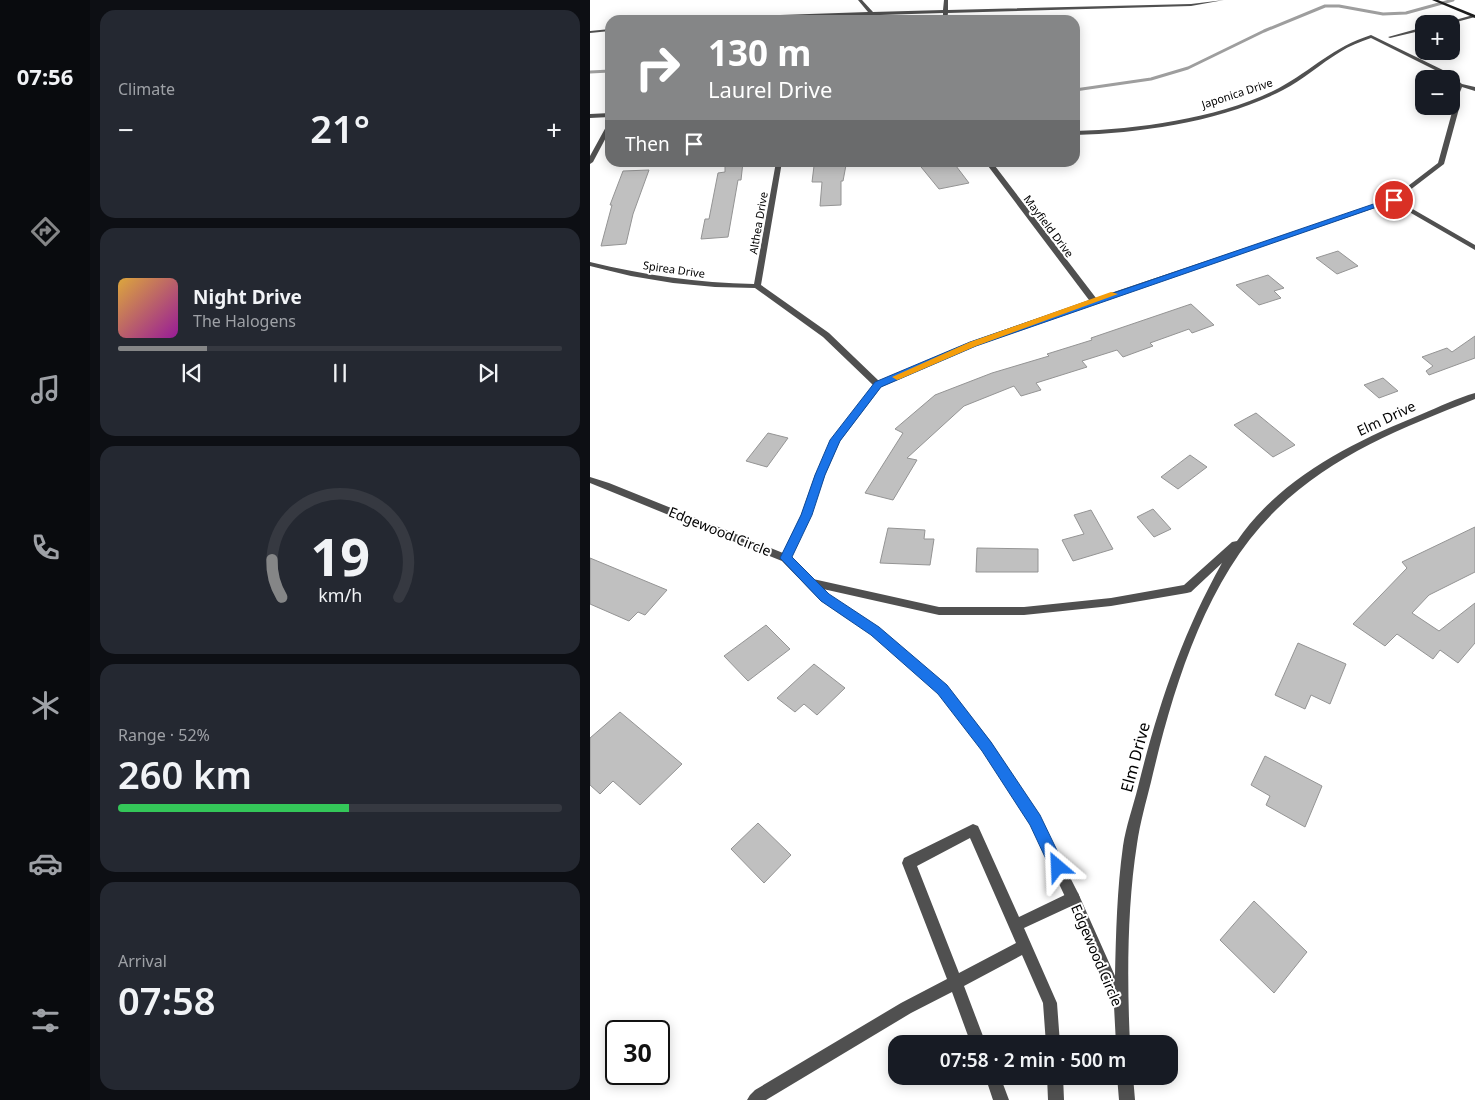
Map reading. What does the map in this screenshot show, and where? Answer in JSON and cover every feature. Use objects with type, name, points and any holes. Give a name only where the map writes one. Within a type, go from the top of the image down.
[{"type":"main road","points":[[1434,0],[1474,17]]},
{"type":"street","points":[[860,0],[872,14]]},
{"type":"street","points":[[946,0],[946,15]]},
{"type":"street","points":[[1201,0],[1208,4]]},
{"type":"street","points":[[848,15],[1163,6],[1208,4],[1222,0]]},
{"type":"street","points":[[1463,12],[1475,9]]},
{"type":"street","points":[[1460,20],[1474,17]]},
{"type":"street","points":[[590,32],[605,30]]},
{"type":"street","points":[[1390,37],[1415,30]]},
{"type":"street","name":"Japonica Drive","points":[[1080,133],[1112,132],[1219,112],[1279,90],[1305,75],[1337,51],[1372,36],[1439,70]]},
{"type":"street","points":[[1460,85],[1475,88]]},
{"type":"street","points":[[590,116],[605,115]]},
{"type":"street","points":[[786,558],[806,515],[820,475],[836,440],[878,385],[973,344],[1094,301],[1292,236],[1394,200],[1441,164],[1455,115]]},
{"type":"street","points":[[590,162],[605,134]]},
{"type":"street","name":"Althea Drive","points":[[757,286],[778,167]]},
{"type":"street","name":"Mayfield Drive","points":[[992,167],[1094,301]]},
{"type":"street","points":[[1394,200],[1475,248]]},
{"type":"street","name":"Spirea Drive","points":[[590,264],[659,280],[717,286],[757,286]]},
{"type":"street","points":[[757,286],[826,335],[878,385]]},
{"type":"street","name":"Elm Drive","points":[[808,582],[939,611],[1024,612],[1112,602],[1187,589],[1304,480],[1334,458],[1417,419],[1475,396]]},
{"type":"street","name":"Edgewood Circle","points":[[590,480],[786,558],[825,598],[875,631],[942,690],[987,746],[1035,820],[1073,898],[1121,1006],[1123,1035]]},
{"type":"street","name":"Elm Drive","points":[[1121,1006],[1129,853],[1153,744],[1192,632],[1225,568],[1247,535]]},
{"type":"street","points":[[975,1035],[909,863],[973,830],[1050,1003],[1052,1035]]},
{"type":"street","points":[[1016,926],[1073,898]]},
{"type":"street","points":[[755,1100],[760,1095],[898,1013],[1025,946]]},
{"type":"street","points":[[995,1085],[1001,1100]]},
{"type":"street","points":[[1055,1085],[1056,1100]]},
{"type":"street","points":[[1125,1085],[1126,1100]]},
{"type":"building","points":[[725,167],[742,167],[741,180],[738,180],[728,237],[701,239],[705,219],[709,219],[718,173],[725,172]]},
{"type":"building","points":[[814,167],[846,167],[843,181],[841,181],[841,205],[820,206],[822,182],[812,182]]},
{"type":"building","points":[[921,167],[957,167],[969,183],[939,189]]},
{"type":"building","points":[[649,170],[633,214],[626,244],[601,246],[612,205],[610,205],[623,171]]},
{"type":"building","points":[[1338,251],[1358,266],[1337,274],[1316,258]]},
{"type":"building","points":[[1268,275],[1284,288],[1274,291],[1281,298],[1259,305],[1236,285]]},
{"type":"building","points":[[1191,304],[1214,325],[1192,333],[1189,329],[1150,343],[1153,346],[1123,357],[1117,350],[1082,361],[1087,367],[1036,383],[1041,390],[1021,396],[1014,386],[964,406],[907,458],[917,460],[893,500],[865,493],[903,433],[895,429],[935,395],[992,373],[1049,356],[1047,354],[1092,340],[1091,338]]},
{"type":"building","points":[[1475,336],[1475,358],[1429,375],[1426,371],[1433,366],[1422,357],[1447,348],[1452,352]]},
{"type":"building","points":[[1383,378],[1398,391],[1379,398],[1364,385]]},
{"type":"building","points":[[1256,413],[1295,445],[1273,457],[1234,425]]},
{"type":"building","points":[[768,433],[788,438],[767,467],[746,461]]},
{"type":"building","points":[[1190,455],[1207,467],[1178,489],[1161,477]]},
{"type":"building","points":[[1153,509],[1171,529],[1154,537],[1137,517]]},
{"type":"building","points":[[1091,510],[1113,549],[1073,561],[1062,540],[1084,534],[1074,515]]},
{"type":"building","points":[[1475,527],[1475,572],[1429,595],[1412,613],[1439,631],[1475,603],[1475,643],[1458,663],[1440,650],[1433,659],[1397,634],[1385,646],[1353,624],[1407,568],[1402,562]]},
{"type":"building","points":[[888,528],[925,530],[924,539],[934,539],[930,565],[880,563]]},
{"type":"building","points":[[977,548],[1038,549],[1038,572],[976,572]]},
{"type":"building","points":[[590,558],[667,590],[645,615],[638,612],[629,621],[590,604]]},
{"type":"building","points":[[766,625],[790,649],[748,681],[724,656]]},
{"type":"building","points":[[1298,643],[1346,664],[1330,704],[1311,695],[1305,709],[1275,695]]},
{"type":"building","points":[[814,664],[845,688],[817,715],[804,704],[795,712],[777,698]]},
{"type":"building","points":[[620,712],[682,764],[640,805],[613,781],[600,794],[590,785],[590,738]]},
{"type":"building","points":[[1265,756],[1322,786],[1305,827],[1266,805],[1270,796],[1251,785]]},
{"type":"building","points":[[758,823],[791,855],[764,883],[731,849]]},
{"type":"building","points":[[1254,901],[1307,952],[1274,993],[1220,940]]},
{"type":"waterway","points":[[1080,89],[1151,79],[1188,68],[1264,31],[1325,6],[1339,6],[1383,14],[1406,13],[1453,0]]},
{"type":"waterway","points":[[590,72],[605,71]]},
{"type":"slow traffic","points":[[897,377],[973,344],[1114,294]]},
{"type":"route","points":[[1058,867],[1035,820],[987,746],[942,690],[875,631],[825,598],[786,558],[806,515],[820,475],[836,440],[878,385],[973,344],[1094,301],[1292,236],[1394,200]]}]
